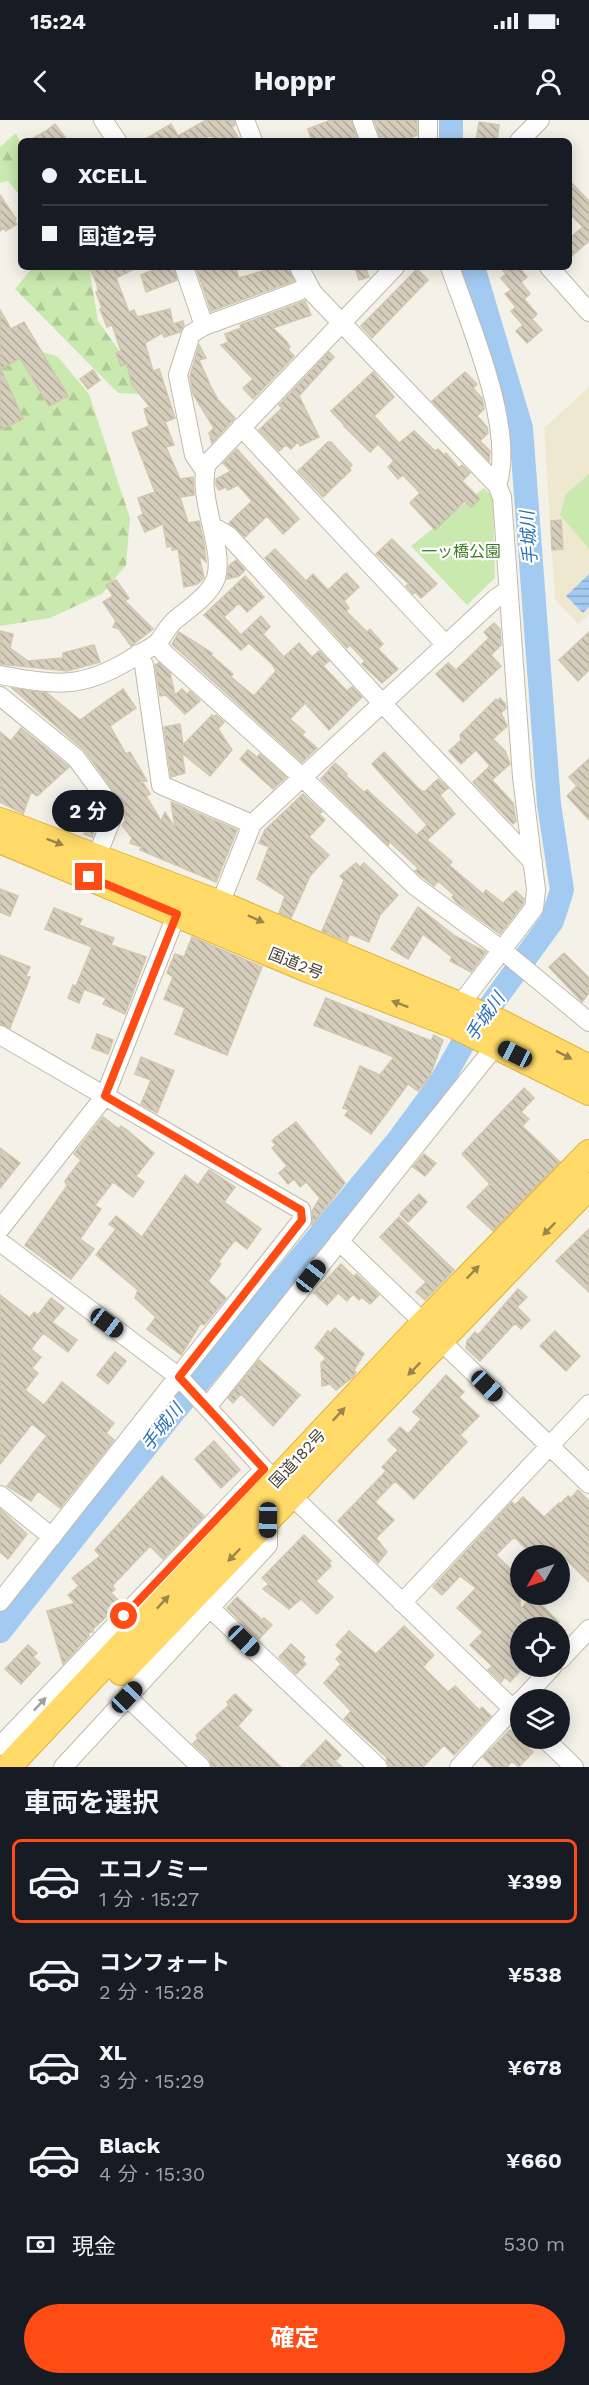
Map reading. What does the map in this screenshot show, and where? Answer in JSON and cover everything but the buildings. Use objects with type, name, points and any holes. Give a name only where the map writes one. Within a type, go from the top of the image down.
[{"type":"highway","name":"国道2号","points":[[0,821],[220,904],[460,1014],[589,1092]]},
{"type":"highway","name":"国道2号","points":[[0,840],[310,970],[460,1014]]},
{"type":"highway","name":"国道2号","points":[[495,1036],[589,1068]]},
{"type":"highway","name":"国道182号","points":[[433,1332],[589,1153]]},
{"type":"highway","name":"国道182号","points":[[31,1767],[277,1482],[589,1186]]},
{"type":"highway","name":"国道182号","points":[[8,1767],[268,1520],[277,1482]]},
{"type":"street","points":[[103,120],[115,138]]},
{"type":"street","points":[[245,120],[252,138]]},
{"type":"street","points":[[362,120],[369,138]]},
{"type":"street","points":[[428,120],[428,138]]},
{"type":"street","points":[[522,138],[540,120]]},
{"type":"street","points":[[185,270],[204,326]]},
{"type":"street","points":[[300,270],[307,285],[496,485],[502,497],[522,777],[537,890],[534,908],[460,1014]]},
{"type":"street","points":[[205,471],[211,458],[391,270]]},
{"type":"street","points":[[451,270],[481,356],[495,407],[502,460],[496,485]]},
{"type":"street","points":[[552,270],[589,312]]},
{"type":"street","points":[[0,675],[62,684],[86,680],[112,670],[157,643],[170,624],[204,595],[216,578],[212,526],[205,471],[194,455],[178,375],[191,334],[204,326],[299,291],[307,285]]},
{"type":"street","points":[[241,427],[446,645]]},
{"type":"street","points":[[212,526],[229,536],[382,703],[533,862]]},
{"type":"street","points":[[220,904],[252,824],[508,590]]},
{"type":"street","points":[[157,643],[164,653],[302,777],[415,886],[504,952],[589,1022]]},
{"type":"street","points":[[138,654],[144,665],[161,785],[252,824]]},
{"type":"street","points":[[0,696],[76,758],[116,811],[96,858]]},
{"type":"street","points":[[0,1229],[105,1096],[177,914]]},
{"type":"street","points":[[0,1035],[301,1210],[302,1220],[182,1379],[0,1602]]},
{"type":"street","points":[[205,1403],[339,1241],[495,1036]]},
{"type":"street","points":[[339,1241],[589,1484]]},
{"type":"street","points":[[0,1242],[182,1379],[277,1482],[402,1603],[510,1698]]},
{"type":"street","points":[[402,1603],[589,1404]]},
{"type":"street","points":[[0,1746],[277,1482]]},
{"type":"street","points":[[0,1495],[52,1536]]},
{"type":"street","points":[[63,1767],[268,1545],[268,1520]]},
{"type":"street","points":[[211,1609],[378,1767]]},
{"type":"street","points":[[570,1649],[589,1629]]},
{"type":"street","points":[[534,1689],[544,1677]]},
{"type":"street","points":[[127,1697],[201,1767]]},
{"type":"street","points":[[459,1767],[510,1715]]},
{"type":"street","points":[[555,1749],[574,1767]]},
{"type":"shaded area","points":[[589,387],[589,614],[578,624],[555,599],[544,428]]},
{"type":"green space","points":[[16,133],[18,138],[18,193],[8,181],[0,183],[0,147]]},
{"type":"green space","points":[[31,270],[90,270],[98,321],[128,363],[140,394],[118,393],[15,289]]},
{"type":"green space","points":[[30,347],[58,357],[89,394],[130,518],[126,565],[102,594],[50,618],[0,626],[0,360]]},
{"type":"green space","points":[[589,474],[589,549],[560,515],[566,494]]},
{"type":"green space","name":"一ッ橋公園","points":[[484,488],[493,497],[495,578],[467,605],[411,546]]},
{"type":"water","points":[[589,574],[589,607],[583,613],[566,596]]},
{"type":"waterway","name":"手城川","points":[[451,120],[451,138]]},
{"type":"waterway","name":"手城川","points":[[0,1631],[170,1416],[397,1142],[441,1082],[462,1045],[552,921],[562,890],[549,804],[521,428],[474,270]]},
{"type":"route","points":[[89,877],[177,914],[105,1096],[301,1210],[302,1220],[179,1377],[264,1469],[124,1616]]}]
